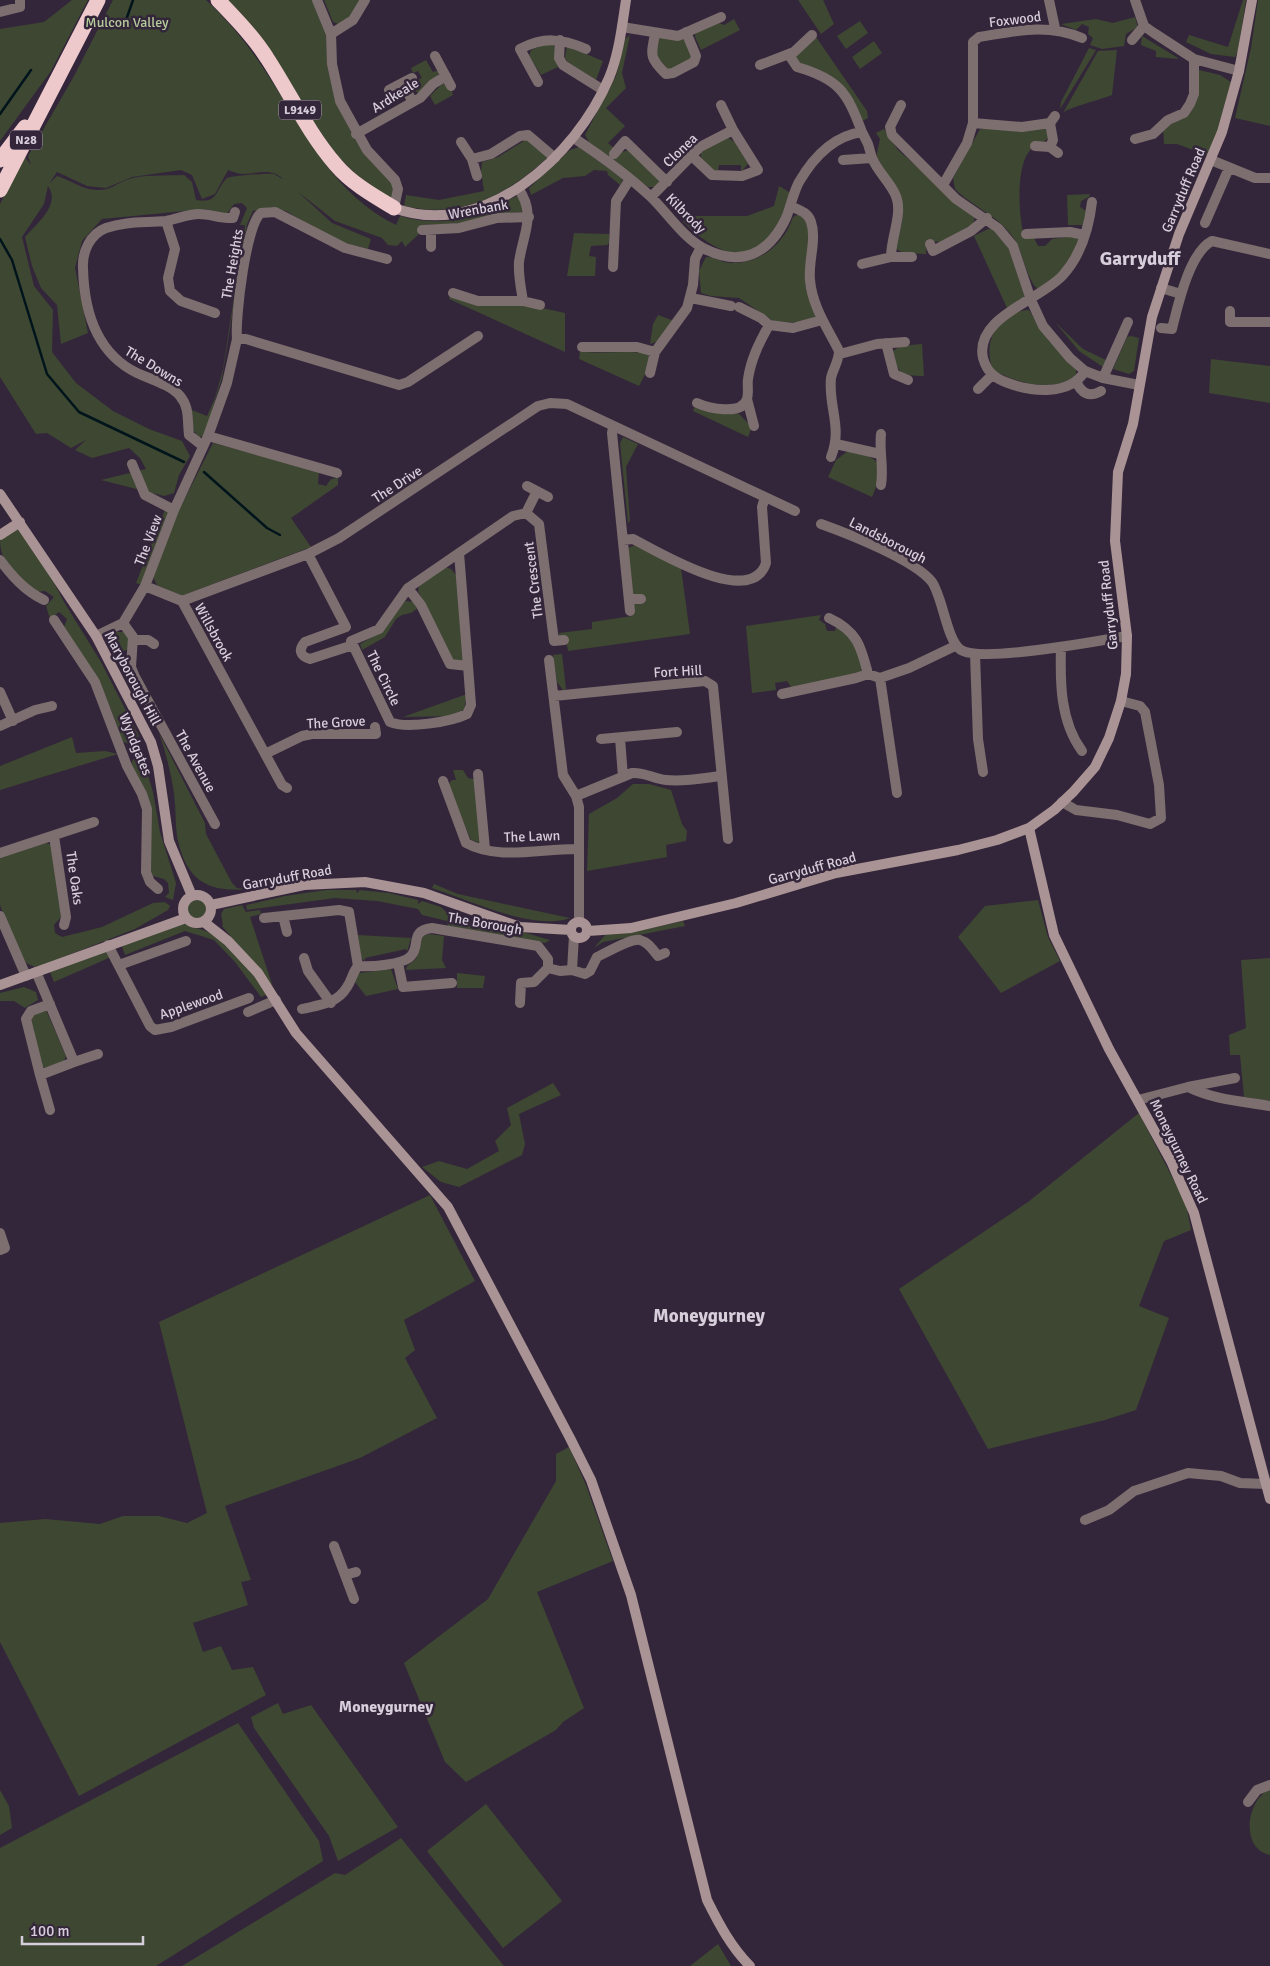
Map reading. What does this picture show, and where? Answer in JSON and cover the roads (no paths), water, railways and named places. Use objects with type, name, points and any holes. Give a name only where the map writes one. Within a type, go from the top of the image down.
[{"type":"highway","name":"N28","points":[[0,190],[98,0]]},
{"type":"highway","name":"L9149","points":[[218,0],[236,18],[266,56],[319,143],[336,166],[358,185],[394,208]]},
{"type":"highway","name":"N28","points":[[0,160],[52,91]]},
{"type":"street","points":[[317,0],[331,34],[332,64],[340,101],[356,134],[367,150],[395,180],[398,189],[394,208]]},
{"type":"street","points":[[331,34],[353,20],[365,0]]},
{"type":"street","name":"L9149","points":[[394,208],[424,216],[448,216],[467,212],[518,188],[555,158],[574,138],[603,90],[618,51],[626,0]]},
{"type":"street","name":"Foxwood","points":[[1049,0],[1055,28]]},
{"type":"street","points":[[1135,0],[1144,26],[1194,59],[1239,71]]},
{"type":"street","name":"Garryduff Road","points":[[211,905],[304,885],[365,882],[424,893],[520,927],[572,933],[583,938],[588,931],[632,928],[665,921],[836,874],[958,850],[1029,828],[1062,802],[1095,767],[1109,738],[1121,701],[1126,674],[1127,636],[1115,541],[1116,485],[1120,463],[1133,424],[1152,317],[1179,234],[1225,125],[1239,71],[1252,0]]},
{"type":"street","points":[[0,12],[20,3]]},
{"type":"street","points":[[622,27],[655,34],[678,36],[721,17]]},
{"type":"street","points":[[1132,40],[1144,26]]},
{"type":"street","name":"Foxwood","points":[[973,123],[973,42],[979,38],[1024,30],[1055,28],[1082,38]]},
{"type":"street","points":[[655,34],[651,55],[654,63],[666,74],[674,73],[694,62],[696,56],[686,32]]},
{"type":"street","points":[[760,65],[789,55],[812,35]]},
{"type":"street","points":[[560,40],[559,58],[563,65],[603,90]]},
{"type":"street","points":[[538,82],[517,45],[535,41],[560,40],[586,49]]},
{"type":"street","points":[[789,55],[796,67],[816,72],[833,82],[842,92],[854,112],[872,158],[883,179],[896,196],[899,207],[898,220],[891,241],[891,257]]},
{"type":"street","points":[[435,56],[451,86]]},
{"type":"street","points":[[1135,139],[1153,134],[1168,120],[1184,113],[1194,94],[1194,59]]},
{"type":"street","name":"Ardkeale","points":[[356,134],[413,102],[446,76]]},
{"type":"street","points":[[389,90],[412,78]]},
{"type":"street","points":[[402,83],[413,102]]},
{"type":"street","points":[[693,157],[712,175],[742,176],[758,170],[721,105]]},
{"type":"street","points":[[901,105],[890,127],[892,135],[956,199],[987,218],[1013,246],[1030,300],[1049,333],[1070,358],[1085,371],[1103,378],[1139,386]]},
{"type":"street","points":[[943,185],[967,143],[973,123],[1022,127],[1053,119],[1052,140],[1054,150],[1035,146]]},
{"type":"street","name":"Clonea","points":[[651,197],[705,143],[734,130]]},
{"type":"street","name":"Kilbrody","points":[[574,138],[630,179],[651,197],[701,248],[733,258],[750,255],[766,246],[778,234],[798,184],[806,171],[826,148],[847,137],[862,132]]},
{"type":"street","points":[[472,159],[491,154],[520,136],[528,135],[555,158]]},
{"type":"street","points":[[614,154],[625,141],[667,182]]},
{"type":"street","points":[[461,142],[472,159],[477,176]]},
{"type":"street","points":[[843,160],[872,158]]},
{"type":"street","points":[[1211,160],[1255,178],[1270,178]]},
{"type":"street","points":[[1205,223],[1230,168]]},
{"type":"street","points":[[613,267],[616,201],[630,179]]},
{"type":"street","name":"Wrenbank","points":[[518,188],[527,202],[529,217],[519,263],[523,301]]},
{"type":"street","points":[[1085,371],[1076,381],[1062,388],[1041,390],[1023,388],[992,375],[985,365],[982,350],[985,337],[994,324],[1007,312],[1052,286],[1076,258],[1090,222],[1092,202]]},
{"type":"street","points":[[790,206],[808,215],[811,223],[810,280],[822,320],[840,354],[831,379],[836,417],[836,444],[831,457]]},
{"type":"street","name":"The Downs","points":[[203,446],[189,435],[189,409],[179,395],[128,369],[112,356],[98,336],[89,315],[84,287],[83,260],[86,248],[93,237],[103,229],[118,224],[166,221],[201,214],[224,219],[232,218],[235,212]]},
{"type":"street","name":"The Heights","points":[[192,470],[208,436],[227,383],[237,338],[236,328],[243,269],[253,222],[261,213],[275,212],[345,248],[386,259]]},
{"type":"street","name":"Wrenbank","points":[[431,248],[426,230],[460,228],[497,218],[529,217]]},
{"type":"street","points":[[930,244],[933,250],[971,231],[987,218]]},
{"type":"street","points":[[166,221],[176,250],[168,278],[170,291],[181,301],[215,313]]},
{"type":"street","points":[[1026,234],[1070,232],[1084,235]]},
{"type":"street","points":[[1161,328],[1172,329],[1186,278],[1206,244],[1212,240],[1270,254]]},
{"type":"street","points":[[650,373],[654,352],[681,318],[691,298],[695,259],[701,248]]},
{"type":"street","points":[[862,264],[891,257],[912,257]]},
{"type":"street","points":[[1161,288],[1182,294]]},
{"type":"street","points":[[452,293],[478,301],[523,301],[540,304]]},
{"type":"street","points":[[691,298],[735,306],[761,318],[769,325],[793,328],[822,320]]},
{"type":"street","points":[[1230,311],[1230,322],[1270,322]]},
{"type":"street","points":[[1103,378],[1128,322]]},
{"type":"street","points":[[754,426],[747,399],[748,378],[754,354],[769,325]]},
{"type":"street","points":[[237,338],[246,339],[399,385],[408,382],[478,336]]},
{"type":"street","points":[[840,354],[886,343],[905,342]]},
{"type":"street","points":[[886,343],[894,374],[908,380]]},
{"type":"street","points":[[582,347],[636,347],[654,352]]},
{"type":"street","points":[[978,389],[992,375]]},
{"type":"street","points":[[1076,381],[1080,390],[1086,394],[1096,394],[1100,391]]},
{"type":"street","points":[[697,404],[710,409],[722,410],[743,405],[747,399]]},
{"type":"street","name":"The Drive","points":[[185,600],[308,554],[339,538],[538,406],[550,403],[568,404],[613,427],[795,511]]},
{"type":"street","points":[[613,427],[612,433],[630,611]]},
{"type":"street","points":[[881,434],[880,454],[884,465],[881,485]]},
{"type":"street","points":[[208,436],[337,473]]},
{"type":"street","points":[[836,444],[880,454]]},
{"type":"street","name":"The View","points":[[132,464],[144,495],[174,510]]},
{"type":"street","name":"The View","points":[[123,623],[146,583],[174,510],[192,470]]},
{"type":"street","points":[[352,643],[379,629],[408,588],[513,516],[526,513],[532,489],[548,497]]},
{"type":"street","name":"Maryborough Hill","points":[[0,494],[96,636],[151,742],[158,766],[169,841],[192,896]]},
{"type":"street","points":[[623,540],[633,539],[714,578],[736,580],[758,576],[763,572],[766,563],[762,506],[765,497]]},
{"type":"street","name":"The Crescent","points":[[526,513],[534,518],[541,531],[554,641],[564,640]]},
{"type":"street","points":[[0,535],[20,522]]},
{"type":"street","name":"Landsborough","points":[[821,524],[840,531],[922,571],[939,595],[955,646]]},
{"type":"street","points":[[408,588],[421,605],[450,664],[468,666],[459,553]]},
{"type":"street","name":"The Circle","points":[[308,554],[346,627],[390,722],[395,724],[428,723],[457,719],[467,714],[471,705],[468,666]]},
{"type":"street","points":[[0,560],[10,574],[32,594],[44,600]]},
{"type":"street","points":[[146,583],[185,600]]},
{"type":"street","points":[[629,599],[641,599]]},
{"type":"street","name":"Willsbrook","points":[[185,600],[222,677],[265,754]]},
{"type":"street","points":[[829,618],[846,627],[855,637],[861,647],[868,674]]},
{"type":"street","name":"Wyndgates","points":[[54,620],[95,682],[127,766],[142,794],[148,823],[146,872],[150,882],[158,889]]},
{"type":"street","points":[[96,636],[123,623],[133,640],[148,640],[154,644]]},
{"type":"street","name":"The Circle","points":[[346,627],[305,642],[301,646],[301,653],[304,658],[310,659],[352,643]]},
{"type":"street","points":[[782,694],[868,674],[880,678],[909,668],[955,646],[963,652],[975,654],[1061,647],[1127,636]]},
{"type":"street","name":"The Avenue","points":[[133,640],[131,667],[215,824]]},
{"type":"street","points":[[1061,647],[1062,692],[1068,726],[1073,739],[1082,751]]},
{"type":"street","points":[[975,654],[978,739],[983,772]]},
{"type":"street","points":[[549,660],[563,774],[568,787],[576,796],[579,807],[579,922]]},
{"type":"street","points":[[880,678],[897,793]]},
{"type":"street","name":"Fort Hill","points":[[554,696],[706,681],[714,686],[728,840]]},
{"type":"street","points":[[0,692],[13,721]]},
{"type":"street","points":[[1062,802],[1076,810],[1117,815],[1150,824],[1160,818],[1159,785],[1145,712],[1140,706],[1121,701]]},
{"type":"street","points":[[0,726],[35,710],[52,706]]},
{"type":"street","name":"The Grove","points":[[265,754],[302,736],[312,734],[376,734],[376,728]]},
{"type":"street","points":[[601,739],[677,732]]},
{"type":"street","points":[[620,738],[623,777]]},
{"type":"street","points":[[265,754],[282,785],[287,788]]},
{"type":"street","points":[[576,796],[632,773],[640,772],[664,780],[675,781],[721,776]]},
{"type":"street","name":"The Lawn","points":[[478,774],[485,849]]},
{"type":"street","name":"The Lawn","points":[[443,781],[466,843],[485,849],[514,852],[579,849]]},
{"type":"street","name":"The Oaks","points":[[0,853],[94,822]]},
{"type":"street","name":"Moneygurney Road","points":[[1029,828],[1054,935],[1109,1050],[1171,1161],[1194,1213],[1270,1499]]},
{"type":"street","name":"The Oaks","points":[[54,836],[66,917],[64,925]]},
{"type":"street","points":[[204,922],[210,915],[211,905],[206,898],[192,896],[183,905],[186,918],[194,923],[204,922],[215,929],[244,957],[265,982],[296,1033],[448,1207],[591,1480],[606,1520],[642,1636],[707,1900],[722,1930],[738,1954],[750,1966]]},
{"type":"street","points":[[264,918],[339,910],[349,912],[358,966]]},
{"type":"street","points":[[0,916],[31,974],[50,1004],[74,1062]]},
{"type":"street","points":[[284,916],[287,932]]},
{"type":"street","points":[[0,985],[186,918]]},
{"type":"street","points":[[579,922],[584,924],[588,931]]},
{"type":"street","points":[[572,970],[572,933],[574,924],[579,922]]},
{"type":"street","name":"The Borough","points":[[398,963],[413,954],[419,934],[425,929],[432,928],[538,946],[548,959],[548,968]]},
{"type":"street","points":[[520,1002],[521,984],[534,982],[548,968],[560,971],[572,970],[585,974],[590,971],[597,958],[633,941],[641,940],[658,956],[665,953]]},
{"type":"street","points":[[120,966],[186,941]]},
{"type":"street","name":"Applewood","points":[[108,945],[150,1026],[155,1030],[171,1027],[249,998]]},
{"type":"street","points":[[304,958],[308,971],[330,1003]]},
{"type":"street","points":[[358,966],[368,967],[398,963],[403,987],[452,983]]},
{"type":"street","points":[[302,1009],[330,1003],[341,996],[348,985],[352,972],[358,966]]},
{"type":"street","points":[[248,1012],[276,1000]]},
{"type":"street","points":[[50,1004],[31,1012],[26,1019],[50,1110]]},
{"type":"street","points":[[40,1075],[98,1054]]},
{"type":"street","points":[[1138,1100],[1188,1087],[1236,1078]]},
{"type":"street","points":[[1188,1087],[1205,1096],[1226,1101],[1270,1106]]},
{"type":"street","points":[[0,1234],[5,1248],[0,1250]]},
{"type":"street","points":[[1085,1520],[1109,1510],[1134,1491],[1188,1473],[1221,1476],[1240,1483],[1266,1484]]},
{"type":"street","points":[[334,1546],[354,1599]]},
{"type":"street","points":[[345,1575],[356,1572]]},
{"type":"street","points":[[1248,1802],[1257,1790],[1270,1785]]},
{"type":"waterway","points":[[124,26],[133,0]]},
{"type":"waterway","points":[[0,114],[31,70]]},
{"type":"waterway","points":[[0,239],[12,260],[47,374],[79,412],[184,462]]},
{"type":"waterway","points":[[204,472],[267,528],[280,535]]},
{"type":"district","name":"Garryduff","points":[[1140,258]]},
{"type":"district","name":"Moneygurney","points":[[709,1315]]},
{"type":"district","name":"Moneygurney","points":[[386,1706]]},
{"type":"park label","name":"Mulcon Valley","points":[[127,22]]}]
